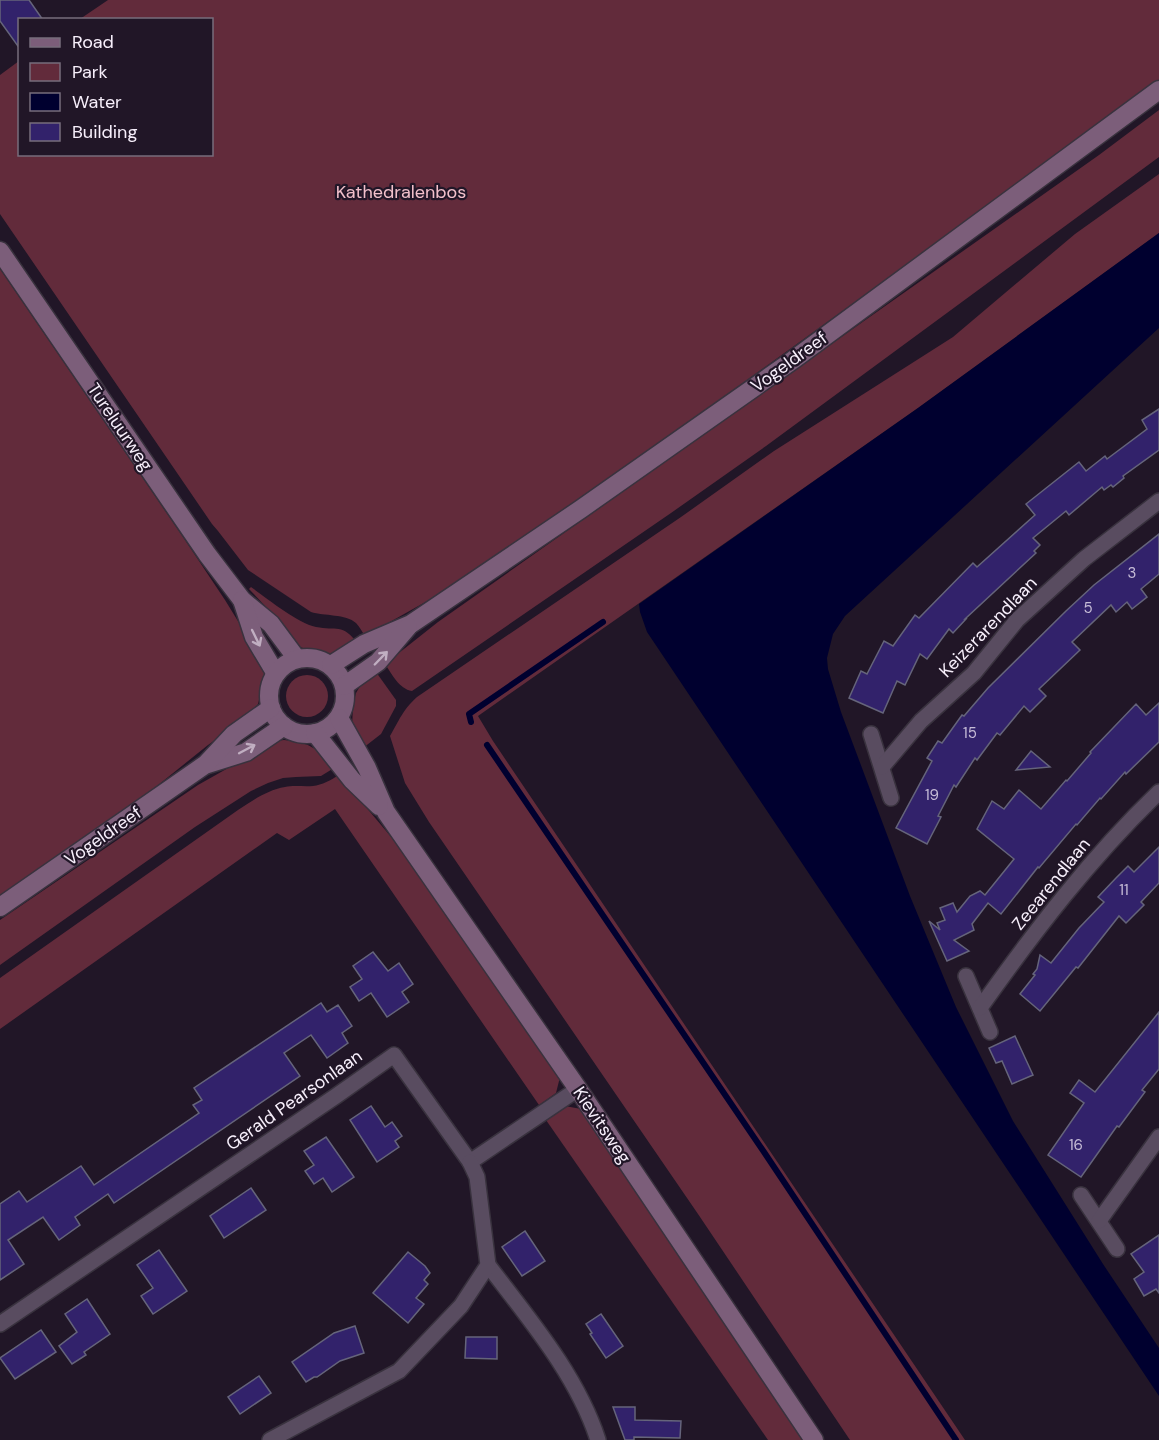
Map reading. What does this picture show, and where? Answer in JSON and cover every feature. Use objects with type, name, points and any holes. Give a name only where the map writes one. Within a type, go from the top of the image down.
[{"type":"main road","name":"Vogeldreef","points":[[331,665],[364,644],[411,624],[581,509],[793,360],[1159,90]]},
{"type":"main road","name":"Tureluurweg","points":[[0,251],[207,554],[242,600],[271,624],[297,659]]},
{"type":"main road","name":"Tureluurweg","points":[[242,600],[254,637],[276,674]]},
{"type":"main road","name":"Vogeldreef","points":[[344,686],[378,662],[411,624]]},
{"type":"main road","points":[[309,657],[331,665],[337,671],[346,697],[339,718],[324,730],[315,733],[304,734],[284,726],[271,708],[269,696],[276,674],[297,659],[309,657]]},
{"type":"main road","name":"Vogeldreef","points":[[0,907],[206,765],[234,734],[271,708]]},
{"type":"main road","name":"Kievitsweg","points":[[339,718],[367,768],[386,812],[578,1089],[814,1440]]},
{"type":"main road","name":"Vogeldreef","points":[[206,765],[246,752],[284,726]]},
{"type":"main road","name":"Kievitsweg","points":[[315,733],[352,780],[386,812]]},
{"type":"street","name":"Keizerarendlaan","points":[[882,767],[921,721],[974,674],[1017,620],[1084,559],[1159,501]]},
{"type":"street","points":[[871,734],[891,798]]},
{"type":"street","name":"Zeearendlaan","points":[[980,1008],[1059,901],[1129,821],[1159,792]]},
{"type":"street","points":[[966,976],[990,1032]]},
{"type":"street","name":"Gerald Pearsonlaan","points":[[0,1324],[394,1055],[470,1162]]},
{"type":"street","points":[[578,1089],[470,1162],[477,1177],[488,1265],[555,1354],[591,1420],[598,1440]]},
{"type":"street","points":[[1099,1221],[1159,1137]]},
{"type":"street","points":[[1081,1195],[1117,1249]]},
{"type":"street","points":[[270,1440],[399,1371],[461,1306],[488,1265]]},
{"type":"green space","name":"Kathedralenbos","points":[[108,0],[1159,0],[1159,80],[693,419],[429,600],[365,636],[352,620],[311,612],[248,570],[212,524],[0,214],[0,75],[18,62],[18,156],[213,156],[213,18],[81,18]]},
{"type":"green space","points":[[1159,110],[1159,157],[766,446],[412,691],[403,687],[393,676],[385,664],[438,622],[1099,155]]},
{"type":"green space","points":[[1159,174],[1159,233],[918,408],[478,716],[965,1440],[850,1440],[429,822],[405,783],[390,736],[405,711],[417,697],[774,451],[953,337],[1075,234]]},
{"type":"green space","points":[[0,269],[225,600],[263,662],[265,675],[258,704],[248,717],[208,745],[147,794],[0,897]]},
{"type":"green space","points":[[251,587],[300,620],[316,627],[343,630],[357,643],[334,654],[325,654],[297,646],[249,589]]},
{"type":"green space","points":[[376,672],[396,700],[396,706],[381,734],[363,748],[352,727],[353,706],[356,693],[362,683]]},
{"type":"green space","points":[[307,675],[315,676],[322,681],[327,688],[327,704],[322,711],[315,716],[307,717],[299,716],[292,711],[287,704],[286,696],[287,688],[292,681],[299,676]]},
{"type":"green space","points":[[284,740],[313,748],[334,768],[321,776],[283,778],[251,791],[195,827],[0,965],[0,920],[198,785],[276,741]]},
{"type":"green space","points":[[339,775],[397,844],[560,1077],[556,1093],[539,1105],[335,809],[289,840],[277,833],[0,1029],[0,978],[254,800],[278,788],[316,785]]},
{"type":"green space","points":[[565,1106],[581,1109],[804,1440],[768,1440],[546,1120]]},
{"type":"water","points":[[1159,233],[1159,328],[845,616],[833,634],[827,658],[841,712],[910,896],[956,1007],[1013,1121],[1159,1348],[1159,1396],[647,632],[639,604],[918,408]]},
{"type":"building","points":[[0,0],[29,0],[42,18],[18,18],[18,46],[0,21]]},
{"type":"building","points":[[1159,409],[1159,450],[1123,476],[1124,478],[1113,487],[1111,485],[1104,490],[1102,487],[1069,515],[1066,511],[1033,538],[1040,545],[1034,551],[1036,553],[953,633],[949,629],[927,659],[920,654],[905,685],[897,681],[883,713],[849,698],[861,671],[867,674],[884,641],[893,646],[915,615],[919,618],[973,563],[977,567],[1035,515],[1026,504],[1079,462],[1086,471],[1105,456],[1107,459],[1147,429],[1142,420]]},
{"type":"building","points":[[1159,534],[1159,574],[1141,589],[1147,597],[1132,609],[1127,602],[1116,612],[1111,605],[1072,642],[1080,650],[1039,689],[1046,696],[1030,712],[1024,706],[1000,735],[997,733],[977,760],[975,758],[956,787],[954,785],[927,844],[896,828],[932,761],[927,758],[938,741],[942,743],[962,715],[964,716],[988,688],[1066,611],[1094,585]]},
{"type":"building","points":[[1159,703],[1159,742],[1126,774],[1125,772],[1076,824],[1001,914],[988,903],[972,924],[974,930],[954,940],[969,951],[947,961],[929,921],[940,930],[937,923],[945,920],[940,908],[953,903],[957,912],[970,896],[980,891],[985,895],[1014,859],[977,829],[992,801],[1004,809],[1019,790],[1041,809],[1090,752],[1136,704],[1146,715]]},
{"type":"building","points":[[1031,751],[1050,767],[1016,770]]},
{"type":"building","points":[[1159,847],[1159,883],[1141,902],[1144,905],[1126,923],[1119,916],[1040,1011],[1020,994],[1035,975],[1033,974],[1037,969],[1040,955],[1051,963],[1079,928],[1104,902],[1098,897],[1128,866],[1134,872]]},
{"type":"building","points":[[373,952],[388,971],[399,963],[413,984],[402,992],[409,1002],[387,1017],[371,993],[359,1001],[350,987],[362,979],[353,966]]},
{"type":"building","points":[[321,1003],[327,1012],[338,1005],[352,1026],[342,1033],[348,1043],[327,1058],[311,1035],[284,1053],[300,1076],[114,1203],[108,1194],[75,1217],[80,1225],[59,1240],[43,1217],[8,1240],[24,1264],[0,1280],[0,1204],[19,1191],[27,1202],[81,1166],[94,1185],[199,1113],[193,1105],[202,1100],[194,1088]]},
{"type":"building","points":[[1159,1012],[1159,1069],[1142,1090],[1145,1092],[1119,1127],[1117,1126],[1081,1177],[1048,1155],[1084,1103],[1070,1093],[1079,1080],[1095,1092]]},
{"type":"building","points":[[1015,1036],[1033,1075],[1012,1084],[1002,1061],[996,1063],[989,1048]]},
{"type":"building","points":[[371,1106],[385,1127],[392,1122],[402,1136],[395,1141],[399,1147],[377,1162],[350,1120]]},
{"type":"building","points":[[326,1137],[354,1177],[332,1192],[323,1178],[314,1184],[305,1171],[314,1165],[304,1151]]},
{"type":"building","points":[[251,1188],[266,1210],[224,1238],[210,1216]]},
{"type":"building","points":[[525,1231],[545,1261],[522,1276],[502,1247]]},
{"type":"building","points":[[1159,1235],[1159,1293],[1156,1289],[1144,1296],[1134,1279],[1144,1272],[1131,1254]]},
{"type":"building","points":[[159,1250],[187,1291],[153,1314],[141,1296],[153,1288],[137,1265]]},
{"type":"building","points":[[408,1252],[430,1273],[424,1280],[428,1284],[416,1298],[424,1304],[408,1323],[373,1293]]},
{"type":"building","points":[[87,1299],[110,1334],[84,1352],[86,1355],[72,1364],[59,1346],[77,1332],[65,1314]]},
{"type":"building","points":[[601,1314],[623,1346],[606,1358],[586,1324]]},
{"type":"building","points":[[355,1326],[364,1353],[340,1361],[306,1382],[292,1362],[334,1333]]},
{"type":"building","points":[[41,1330],[56,1352],[15,1379],[0,1358]]},
{"type":"building","points":[[466,1337],[497,1337],[497,1359],[465,1358]]},
{"type":"building","points":[[259,1376],[271,1393],[240,1414],[228,1397]]},
{"type":"building","points":[[613,1407],[635,1407],[635,1420],[681,1421],[680,1438],[634,1437],[634,1440],[625,1440]]},
{"type":"waterway","points":[[471,722],[469,714],[603,622]]},
{"type":"waterway","points":[[487,745],[764,1152],[956,1440]]}]
